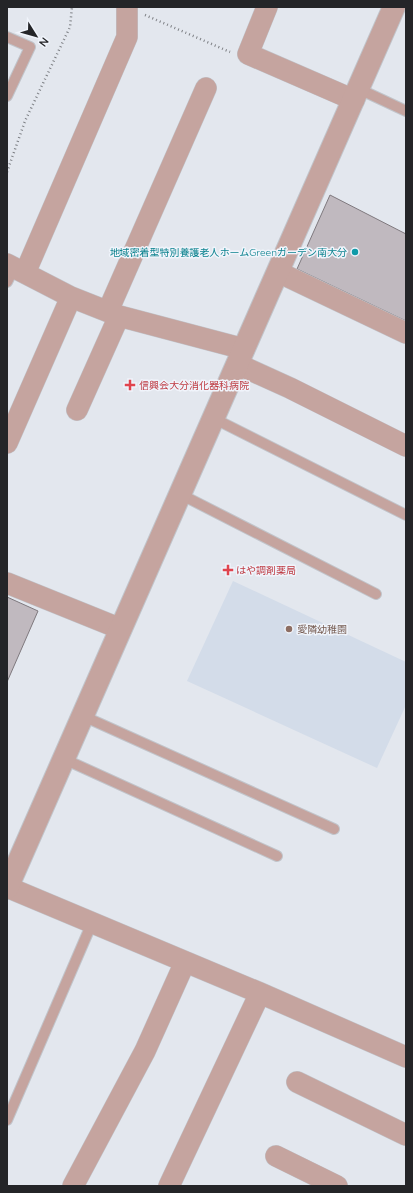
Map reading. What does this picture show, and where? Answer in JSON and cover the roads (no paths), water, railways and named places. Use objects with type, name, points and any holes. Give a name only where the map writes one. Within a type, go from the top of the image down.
[{"type":"street","points":[[127,7],[127,37],[13,272],[114,314],[240,357],[290,388],[406,446]]},
{"type":"street","points":[[267,7],[248,54],[356,94]]},
{"type":"street","points":[[394,7],[7,887],[260,993],[406,1057]]},
{"type":"street","points":[[77,410],[114,314],[206,88]]},
{"type":"street","points":[[278,272],[406,333]]},
{"type":"street","points":[[7,443],[71,297]]},
{"type":"street","points":[[7,582],[121,629]]},
{"type":"street","points":[[72,1186],[145,1051],[185,962]]},
{"type":"street","points":[[169,1186],[260,993]]},
{"type":"street","points":[[297,1082],[406,1136]]},
{"type":"street","points":[[276,1156],[337,1186]]},
{"type":"lane","points":[[7,37],[30,47],[9,85],[7,96]]},
{"type":"lane","points":[[356,94],[406,111]]},
{"type":"lane","points":[[214,418],[406,514]]},
{"type":"lane","points":[[180,494],[376,594]]},
{"type":"lane","points":[[82,716],[334,829]]},
{"type":"lane","points":[[64,759],[277,856]]},
{"type":"lane","points":[[7,1120],[92,923]]},
{"type":"place","name":"地域密着型特別養護老人ホームGreenガーデン南大分","points":[[355,252]]},
{"type":"place","name":"信興会大分消化器科病院","points":[[130,385]]},
{"type":"place","name":"はや調剤薬局","points":[[228,570]]},
{"type":"place","name":"愛隣幼稚園","points":[[289,629]]}]
